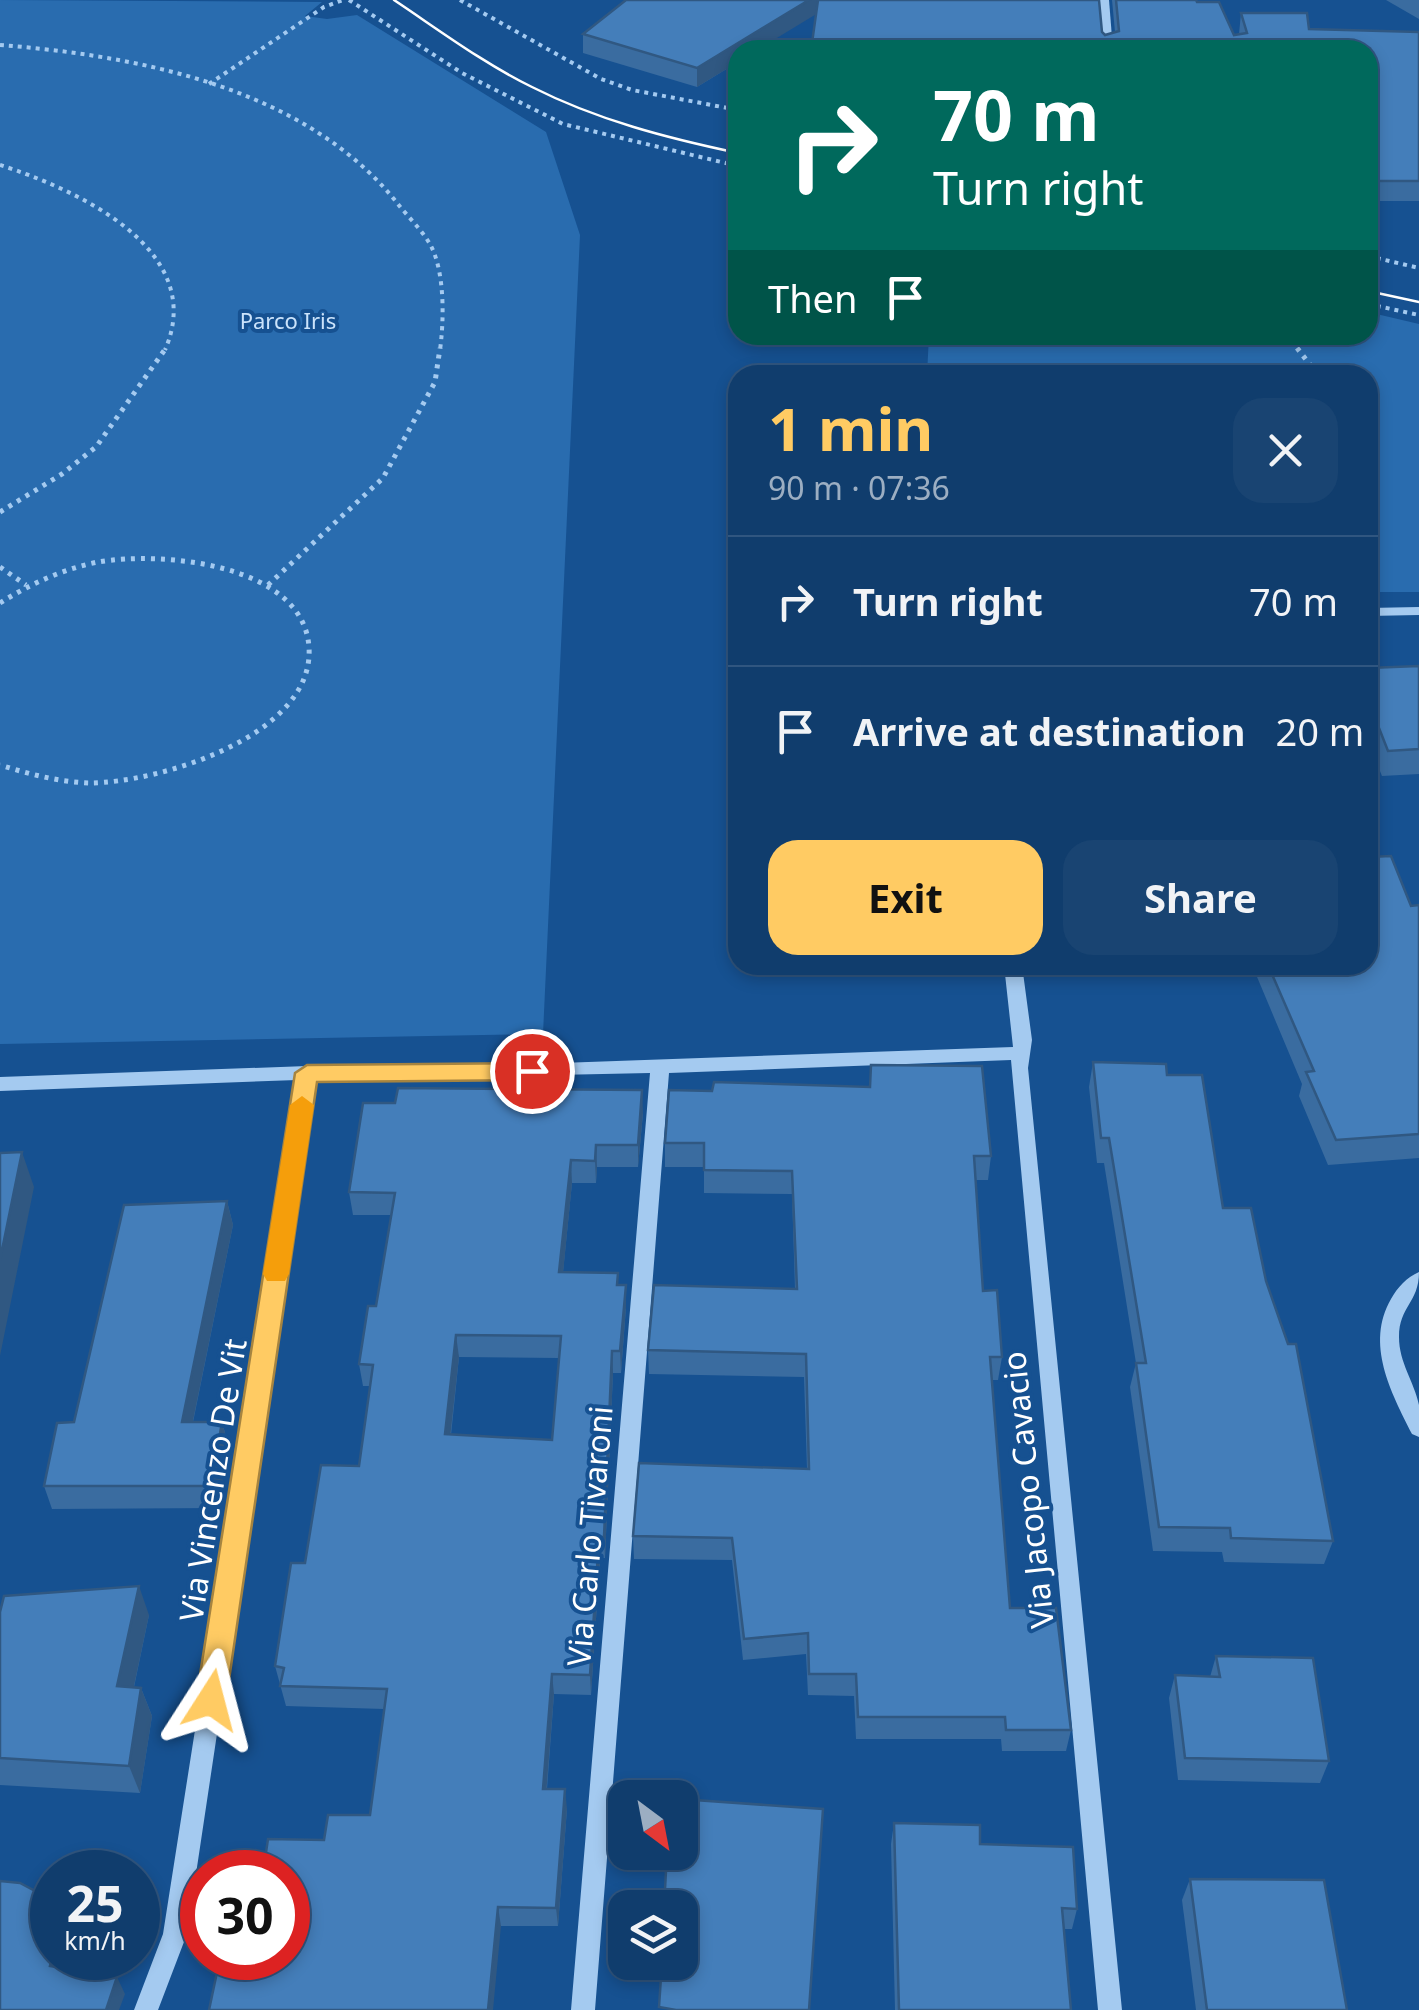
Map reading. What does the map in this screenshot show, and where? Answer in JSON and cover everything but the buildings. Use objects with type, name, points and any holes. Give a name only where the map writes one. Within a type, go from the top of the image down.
[{"type":"street","points":[[1104,0],[1107,40]]},
{"type":"street","points":[[1378,612],[1419,611]]},
{"type":"street","name":"Via Jacopo Cavacio","points":[[1013,975],[1023,1040],[1020,1053],[1110,2010]]},
{"type":"street","points":[[0,1084],[307,1073],[532,1071],[1020,1053]]},
{"type":"street","name":"Via Carlo Tivaroni","points":[[583,2010],[660,1066]]},
{"type":"street","name":"Via Vincenzo De Vit","points":[[146,2010],[175,1934],[307,1073]]},
{"type":"street","points":[[1419,1280],[1398,1296],[1390,1314],[1388,1337],[1394,1369],[1419,1428]]},
{"type":"path","points":[[209,84],[324,7],[346,0],[462,72],[563,124],[728,164]]},
{"type":"path","points":[[460,0],[601,79],[632,90],[728,108]]},
{"type":"path","points":[[0,45],[148,67],[248,96],[324,134],[383,185],[432,247],[445,315],[435,382],[383,478],[268,584]]},
{"type":"path","points":[[0,165],[78,195],[103,208],[131,232],[157,264],[170,292],[174,318],[150,378],[98,446],[0,512]]},
{"type":"path","points":[[1378,258],[1419,268]]},
{"type":"path","points":[[1378,306],[1419,315]]},
{"type":"path","points":[[1295,345],[1310,365]]},
{"type":"path","points":[[0,603],[26,585],[110,560],[198,560],[268,584],[298,613],[309,647],[300,685],[272,721],[225,752],[166,774],[101,783],[39,778],[0,764]]},
{"type":"path","points":[[0,567],[26,585]]},
{"type":"green space","name":"Parco Iris","points":[[0,0],[322,2],[305,16],[327,19],[357,15],[546,132],[580,235],[543,1034],[0,1044]]},
{"type":"green space","points":[[1378,314],[1419,324],[1419,592],[1378,592],[1378,365],[928,365],[928,345],[1378,345]]},
{"type":"tram line","points":[[394,0],[496,68],[557,99],[633,127],[728,151]]},
{"type":"tram line","points":[[1378,293],[1419,302]]},
{"type":"slow traffic","points":[[276,1274],[302,1105]]},
{"type":"route","points":[[211,1700],[307,1073],[532,1071]]}]
